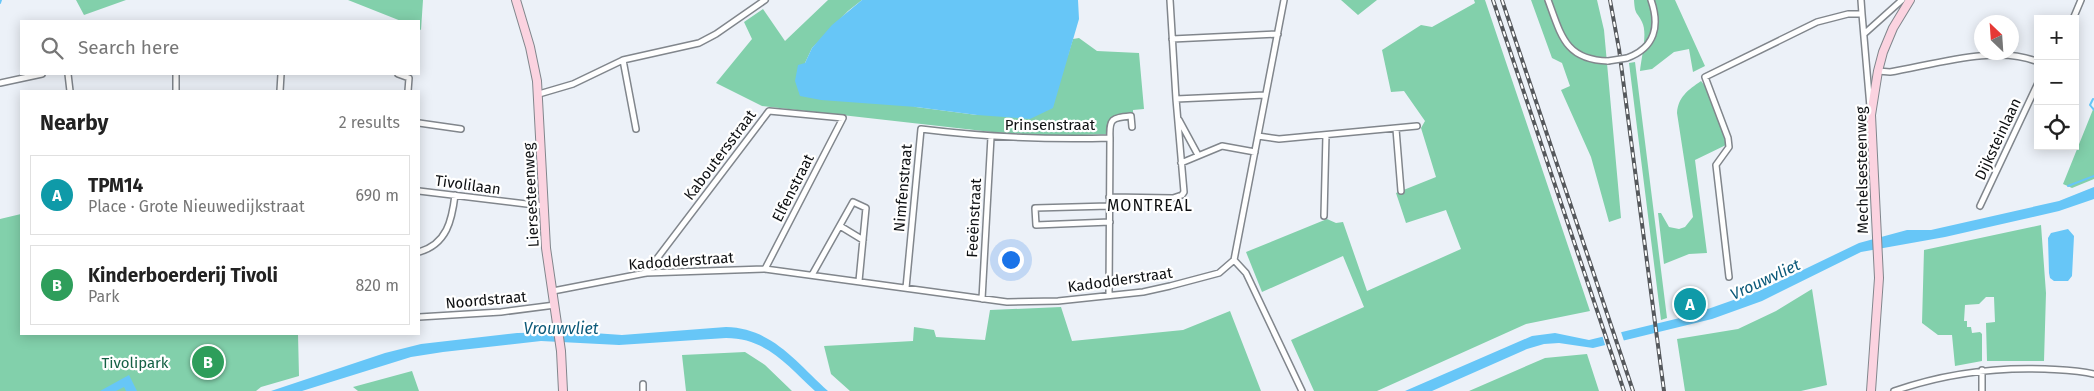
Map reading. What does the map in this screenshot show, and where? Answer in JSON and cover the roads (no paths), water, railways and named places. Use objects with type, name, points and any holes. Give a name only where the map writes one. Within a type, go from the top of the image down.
[{"type":"main road","name":"Liersesteenweg","points":[[516,0],[530,47],[539,94],[546,248],[560,347],[563,391]]},
{"type":"main road","name":"Mechelsesteenweg","points":[[1871,391],[1879,278],[1871,115],[1878,72],[1893,28],[1910,0]]},
{"type":"street","points":[[539,94],[573,84],[623,60],[699,43],[736,21],[765,0]]},
{"type":"street","points":[[1109,197],[1178,197],[1182,195],[1184,187],[1170,0]]},
{"type":"street","points":[[1284,0],[1234,260],[1246,273],[1302,391]]},
{"type":"street","points":[[1548,0],[1559,28],[1570,48],[1582,58],[1608,61],[1627,58],[1645,49],[1656,25],[1651,0]]},
{"type":"street","points":[[1861,0],[1867,90],[1871,115]]},
{"type":"street","points":[[1864,34],[1902,0]]},
{"type":"street","points":[[2075,15],[2082,0]]},
{"type":"street","points":[[1729,277],[1716,165],[1729,147],[1728,138],[1704,77],[1817,22],[1848,14],[1862,14]]},
{"type":"street","points":[[1172,39],[1278,34]]},
{"type":"street","points":[[1878,72],[1890,72],[1985,55],[2027,57],[2034,60]]},
{"type":"street","points":[[623,60],[636,129]]},
{"type":"street","points":[[0,83],[37,75]]},
{"type":"street","points":[[68,75],[70,90]]},
{"type":"street","points":[[176,75],[176,90]]},
{"type":"street","points":[[280,90],[281,75]]},
{"type":"street","points":[[401,75],[409,78],[408,90]]},
{"type":"street","name":"Dijksteinlaan","points":[[1980,206],[2034,92]]},
{"type":"street","points":[[1176,99],[1265,95]]},
{"type":"street","name":"Kaboutersstraat","points":[[646,273],[769,111],[844,118]]},
{"type":"street","name":"Prinsenstraat","points":[[1109,295],[1109,126],[1111,121],[1116,118],[1131,113],[1132,128]]},
{"type":"street","points":[[1178,117],[1198,155]]},
{"type":"street","name":"Elfenstraat","points":[[765,269],[844,118]]},
{"type":"street","points":[[420,123],[461,129]]},
{"type":"street","points":[[1258,136],[1279,139],[1417,126]]},
{"type":"street","name":"Nimfenstraat","points":[[906,288],[921,129],[991,137]]},
{"type":"street","points":[[1396,129],[1401,191]]},
{"type":"street","points":[[1324,216],[1326,135]]},
{"type":"street","name":"Prinsenstraat","points":[[991,137],[1052,140],[1110,138]]},
{"type":"street","name":"Feeënstraat","points":[[982,299],[991,137]]},
{"type":"street","points":[[1181,163],[1222,146],[1255,152]]},
{"type":"street","name":"Tivolilaan","points":[[420,190],[543,206]]},
{"type":"street","points":[[420,252],[437,242],[450,224],[455,195]]},
{"type":"street","points":[[812,275],[853,202],[866,208],[859,281]]},
{"type":"street","points":[[1110,206],[1035,208],[1036,226],[1110,222]]},
{"type":"street","points":[[840,226],[863,240]]},
{"type":"street","name":"Kadodderstraat","points":[[553,291],[646,273],[765,269],[1007,302],[1058,301],[1143,292],[1208,277],[1219,273],[1234,260]]},
{"type":"street","name":"Noordstraat","points":[[420,317],[501,312],[555,305]]},
{"type":"street","points":[[1894,391],[1912,385],[1982,370],[2026,368],[2079,370],[2094,374]]},
{"type":"street","points":[[1982,370],[1982,391]]},
{"type":"street","points":[[642,384],[643,391]]},
{"type":"water","points":[[862,0],[1078,0],[1079,19],[1053,108],[1030,119],[977,115],[916,107],[821,100],[800,96],[795,81],[798,65],[805,63],[812,48],[832,25]]},
{"type":"water","points":[[2094,187],[2094,199],[2059,211],[1945,237],[1861,252],[1762,301],[1712,319],[1593,348],[1559,343],[1544,344],[1527,349],[1432,391],[1405,391],[1532,336],[1555,333],[1589,340],[1688,316],[1759,291],[1859,243],[1907,230],[1931,230],[2059,201]]},
{"type":"water","points":[[2068,229],[2074,236],[2072,276],[2068,281],[2054,281],[2050,278],[2049,273],[2048,238],[2051,233]]},
{"type":"water","points":[[726,327],[757,333],[770,340],[794,358],[828,391],[815,391],[785,363],[764,348],[740,339],[726,338],[619,345],[541,341],[443,352],[411,357],[302,391],[271,391],[385,353],[421,344],[517,333],[579,332],[622,335]]},
{"type":"water","points":[[129,375],[137,391],[126,391],[124,387],[116,391],[100,391]]},
{"type":"waterway","points":[[2093,99],[2090,105],[2094,110]]},
{"type":"waterway","points":[[2068,186],[2094,176]]},
{"type":"railway","points":[[1493,0],[1624,391]]},
{"type":"railway","points":[[1502,0],[1633,391]]},
{"type":"railway","points":[[1610,0],[1619,49],[1664,391]]},
{"type":"place","name":"TPM14","points":[[1690,304]]},
{"type":"place","name":"Kinderboerderij Tivoli","points":[[208,362]]},
{"type":"district","name":"MONTREAL","points":[[1150,205]]},
{"type":"water label","name":"Vrouwvliet","points":[[1765,279]]},
{"type":"water label","name":"Vrouwvliet","points":[[561,328]]},
{"type":"park label","name":"Tivolipark","points":[[135,363]]}]
